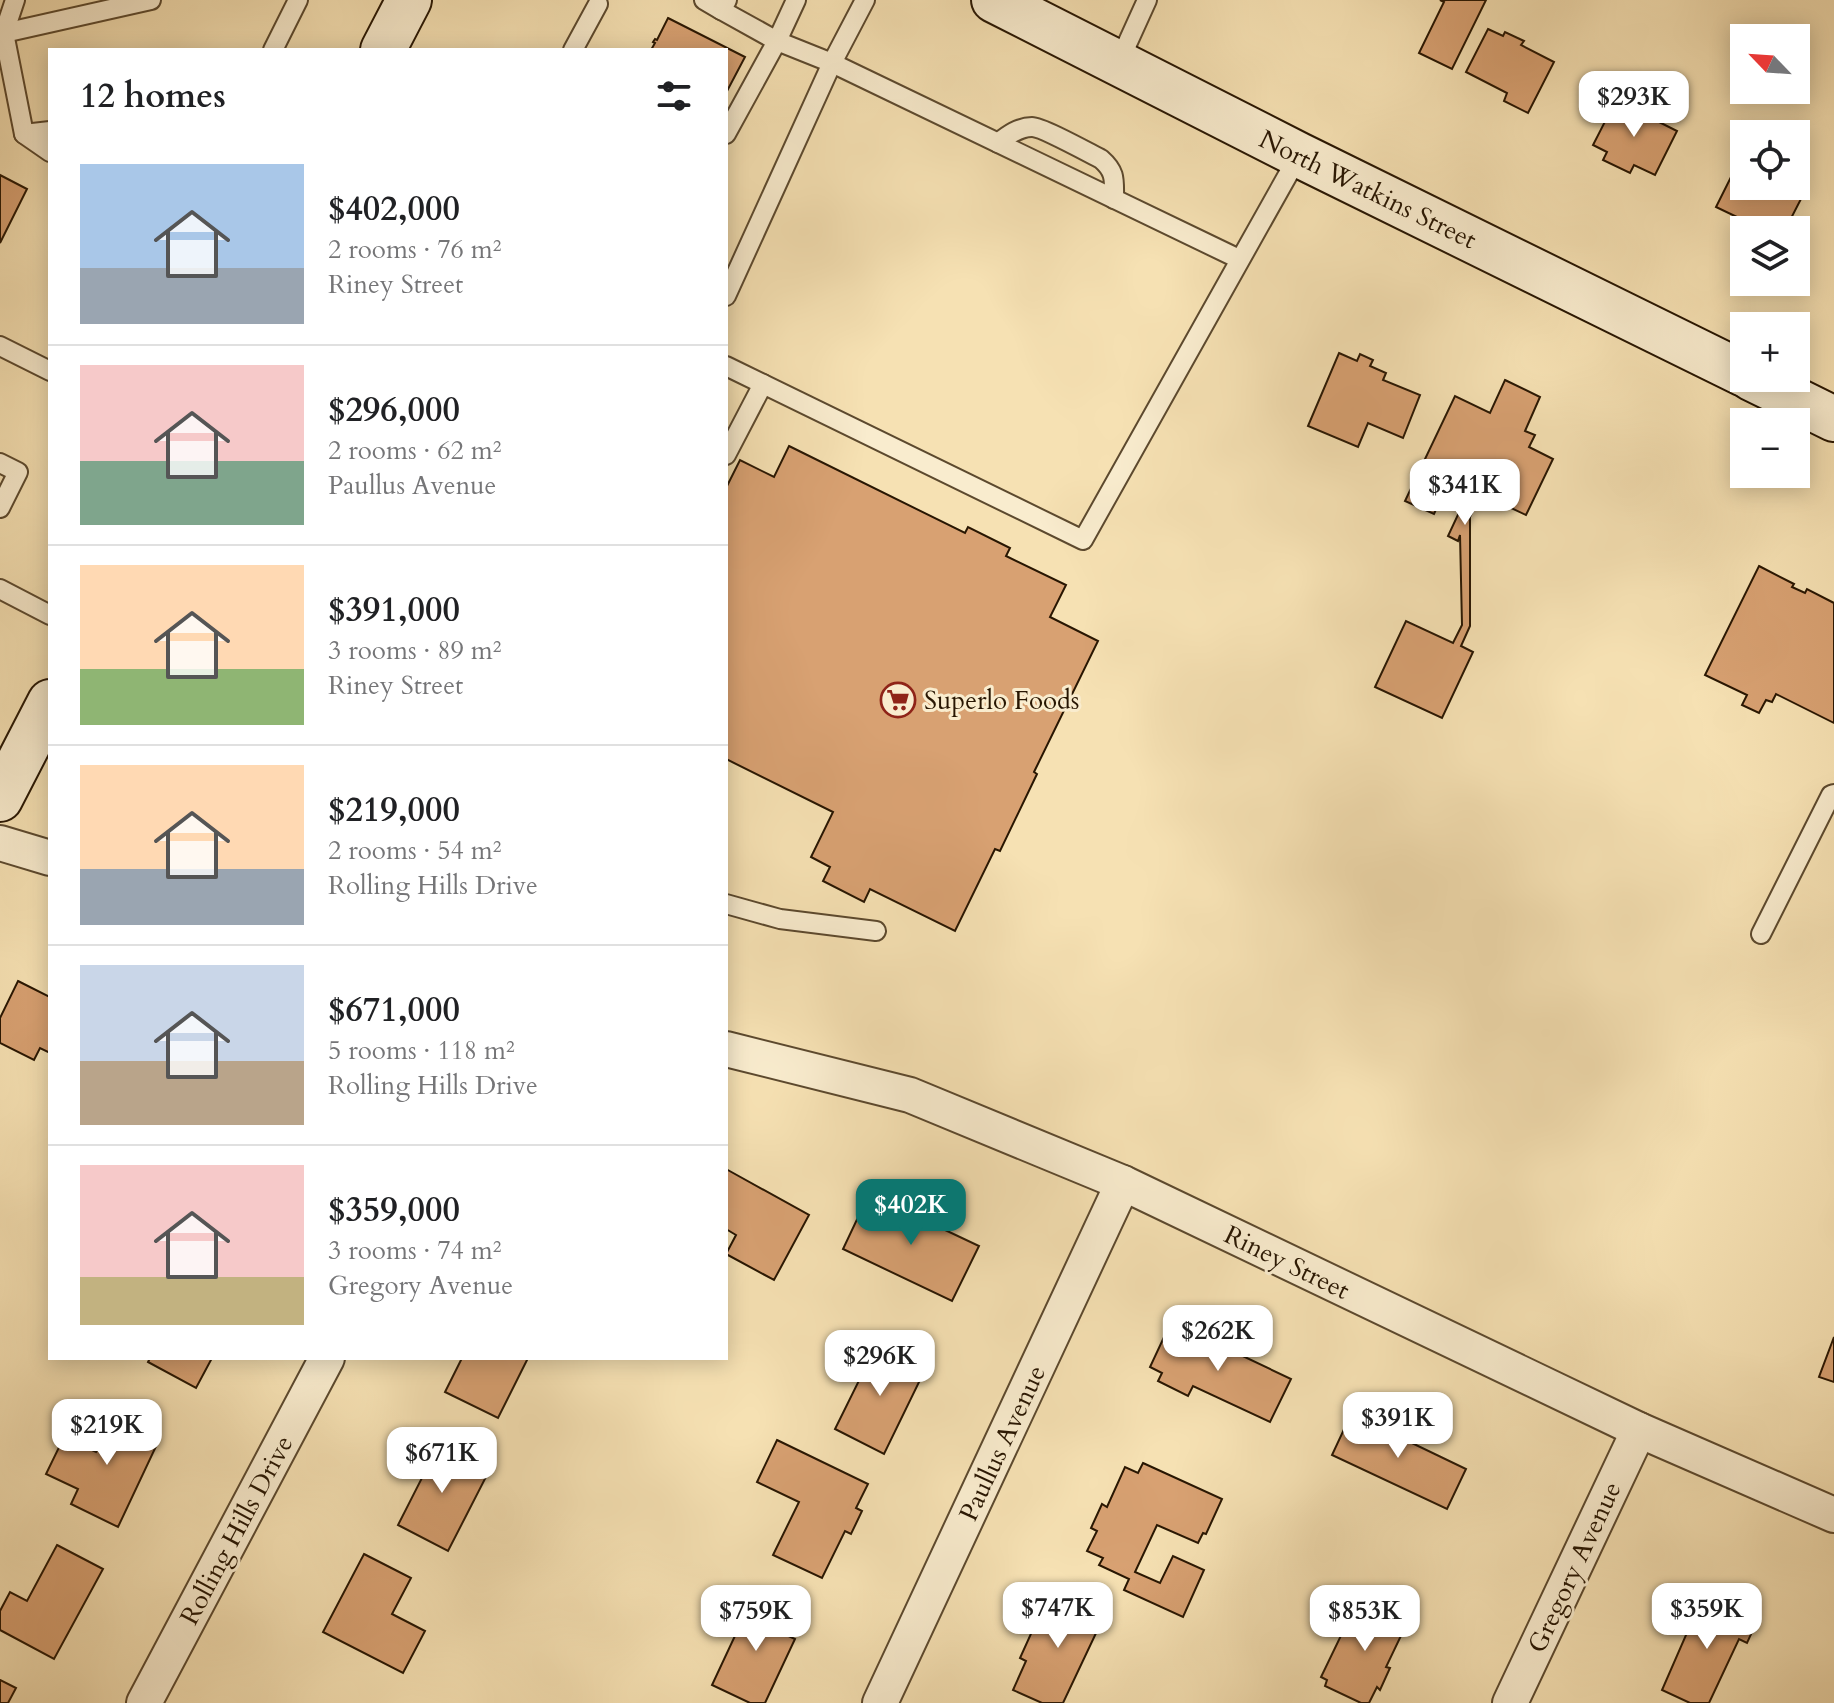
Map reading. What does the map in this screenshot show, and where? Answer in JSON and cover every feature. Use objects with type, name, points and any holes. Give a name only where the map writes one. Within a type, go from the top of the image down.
[{"type":"main road","points":[[386,48],[409,0]]},
{"type":"main road","name":"North Watkins Street","points":[[994,0],[1299,155],[1730,367]]},
{"type":"main road","points":[[1779,392],[1834,419]]},
{"type":"main road","points":[[0,799],[48,706]]},
{"type":"street","points":[[0,843],[48,857]]},
{"type":"street","name":"Riney Street","points":[[728,1050],[910,1095],[1123,1183],[1639,1430],[1834,1515]]},
{"type":"street","name":"Paullus Avenue","points":[[880,1703],[1123,1183]]},
{"type":"street","name":"Rolling Hills Drive","points":[[144,1703],[326,1360]]},
{"type":"street","name":"Gregory Avenue","points":[[1510,1703],[1639,1430]]},
{"type":"lane","points":[[15,0],[4,33],[24,134],[48,151]]},
{"type":"lane","points":[[4,33],[151,0]]},
{"type":"lane","points":[[274,48],[298,0]]},
{"type":"lane","points":[[704,0],[724,5],[777,41],[832,63],[1239,259]]},
{"type":"lane","points":[[728,130],[796,0]]},
{"type":"lane","points":[[728,292],[832,63],[865,0]]},
{"type":"lane","points":[[1118,64],[1147,0]]},
{"type":"lane","points":[[574,48],[596,1]]},
{"type":"lane","points":[[998,143],[1018,130],[1035,127],[1101,159],[1110,167],[1114,178],[1114,199]]},
{"type":"lane","points":[[24,134],[48,131]]},
{"type":"lane","points":[[728,367],[1083,540],[1299,155]]},
{"type":"lane","points":[[0,346],[48,370]]},
{"type":"lane","points":[[728,451],[763,384]]},
{"type":"lane","points":[[0,463],[18,472],[0,508]]},
{"type":"lane","points":[[0,589],[48,614]]},
{"type":"lane","points":[[1761,934],[1834,794]]},
{"type":"lane","points":[[728,905],[780,919],[876,931]]},
{"type":"building","points":[[1440,0],[1486,0],[1452,69],[1419,53],[1444,2]]},
{"type":"building","points":[[668,18],[727,48],[652,48]]},
{"type":"building","points":[[1488,29],[1503,36],[1505,32],[1524,41],[1521,45],[1554,62],[1528,113],[1504,101],[1507,93],[1466,72]]},
{"type":"building","points":[[728,48],[745,57],[728,89]]},
{"type":"building","points":[[1617,98],[1677,131],[1655,175],[1634,165],[1630,173],[1603,160],[1607,152],[1593,145]]},
{"type":"building","points":[[0,175],[27,189],[0,243]]},
{"type":"building","points":[[1730,179],[1730,200],[1800,200],[1792,216],[1735,216],[1716,207]]},
{"type":"building","points":[[1339,353],[1357,361],[1360,354],[1373,360],[1370,366],[1386,373],[1383,380],[1420,395],[1403,438],[1368,423],[1358,447],[1308,426]]},
{"type":"building","points":[[1505,380],[1540,397],[1525,431],[1535,435],[1529,447],[1553,459],[1526,515],[1462,485],[1469,471],[1455,465],[1446,484],[1478,499],[1470,517],[1470,626],[1461,646],[1473,652],[1442,718],[1375,687],[1406,621],[1453,643],[1462,625],[1460,535],[1458,541],[1448,536],[1463,504],[1443,494],[1434,514],[1405,501],[1455,396],[1490,413]]},
{"type":"building","name":"Superlo Foods","points":[[789,446],[965,533],[968,527],[1010,548],[1006,556],[1066,585],[1050,617],[1098,641],[1034,772],[1037,774],[1000,851],[995,849],[955,931],[870,889],[864,902],[823,881],[830,867],[811,857],[833,812],[728,760],[728,484],[740,460],[774,477]]},
{"type":"building","points":[[1759,566],[1794,584],[1792,587],[1805,593],[1807,589],[1834,603],[1834,723],[1776,694],[1772,702],[1766,700],[1759,713],[1742,705],[1747,695],[1705,675]]},
{"type":"building","points":[[18,981],[48,996],[48,1052],[40,1048],[34,1060],[0,1043],[0,1018]]},
{"type":"building","points":[[728,1170],[809,1215],[774,1280],[728,1255],[736,1235],[728,1230]]},
{"type":"building","points":[[869,1194],[979,1246],[952,1301],[843,1249]]},
{"type":"building","points":[[1171,1322],[1291,1379],[1270,1422],[1193,1386],[1188,1396],[1158,1381],[1162,1373],[1150,1367]]},
{"type":"building","points":[[1834,1337],[1834,1382],[1819,1377]]},
{"type":"building","points":[[879,1340],[917,1358],[909,1372],[921,1378],[884,1454],[835,1429]]},
{"type":"building","points":[[149,1360],[211,1360],[196,1388]]},
{"type":"building","points":[[461,1360],[527,1360],[498,1418],[445,1392]]},
{"type":"building","points":[[118,1405],[147,1418],[141,1431],[159,1440],[118,1527],[71,1504],[78,1489],[46,1474],[64,1437],[96,1452]]},
{"type":"building","points":[[1353,1410],[1391,1428],[1389,1432],[1466,1469],[1447,1509],[1332,1455]]},
{"type":"building","points":[[426,1440],[489,1471],[448,1551],[398,1525],[425,1472],[414,1466]]},
{"type":"building","points":[[777,1440],[868,1484],[856,1508],[862,1511],[851,1534],[845,1531],[822,1578],[773,1555],[799,1502],[757,1482]]},
{"type":"building","points":[[1143,1463],[1222,1499],[1206,1534],[1203,1533],[1198,1543],[1157,1525],[1135,1572],[1160,1583],[1173,1556],[1204,1570],[1183,1617],[1124,1590],[1129,1579],[1099,1565],[1103,1558],[1087,1551],[1097,1531],[1091,1528],[1102,1504],[1107,1507],[1125,1467],[1138,1473]]},
{"type":"building","points":[[57,1545],[103,1569],[54,1659],[0,1630],[0,1611],[10,1592],[27,1601]]},
{"type":"building","points":[[364,1554],[411,1578],[392,1614],[425,1631],[403,1673],[323,1632]]},
{"type":"building","points":[[1058,1591],[1106,1612],[1063,1703],[1042,1703],[1013,1690],[1026,1661],[1020,1658],[1034,1627],[1041,1630]]},
{"type":"building","points":[[754,1595],[794,1614],[784,1634],[795,1639],[765,1703],[750,1703],[712,1685]]},
{"type":"building","points":[[1706,1596],[1758,1619],[1747,1643],[1739,1639],[1709,1703],[1690,1703],[1662,1690]]},
{"type":"building","points":[[1367,1599],[1409,1619],[1386,1667],[1390,1668],[1380,1690],[1377,1687],[1369,1703],[1361,1703],[1325,1686],[1327,1680],[1321,1677],[1348,1621],[1355,1624]]},
{"type":"building","points":[[0,1680],[16,1688],[8,1703],[0,1703]]},
{"type":"place","name":"Superlo Foods","points":[[898,700]]}]
